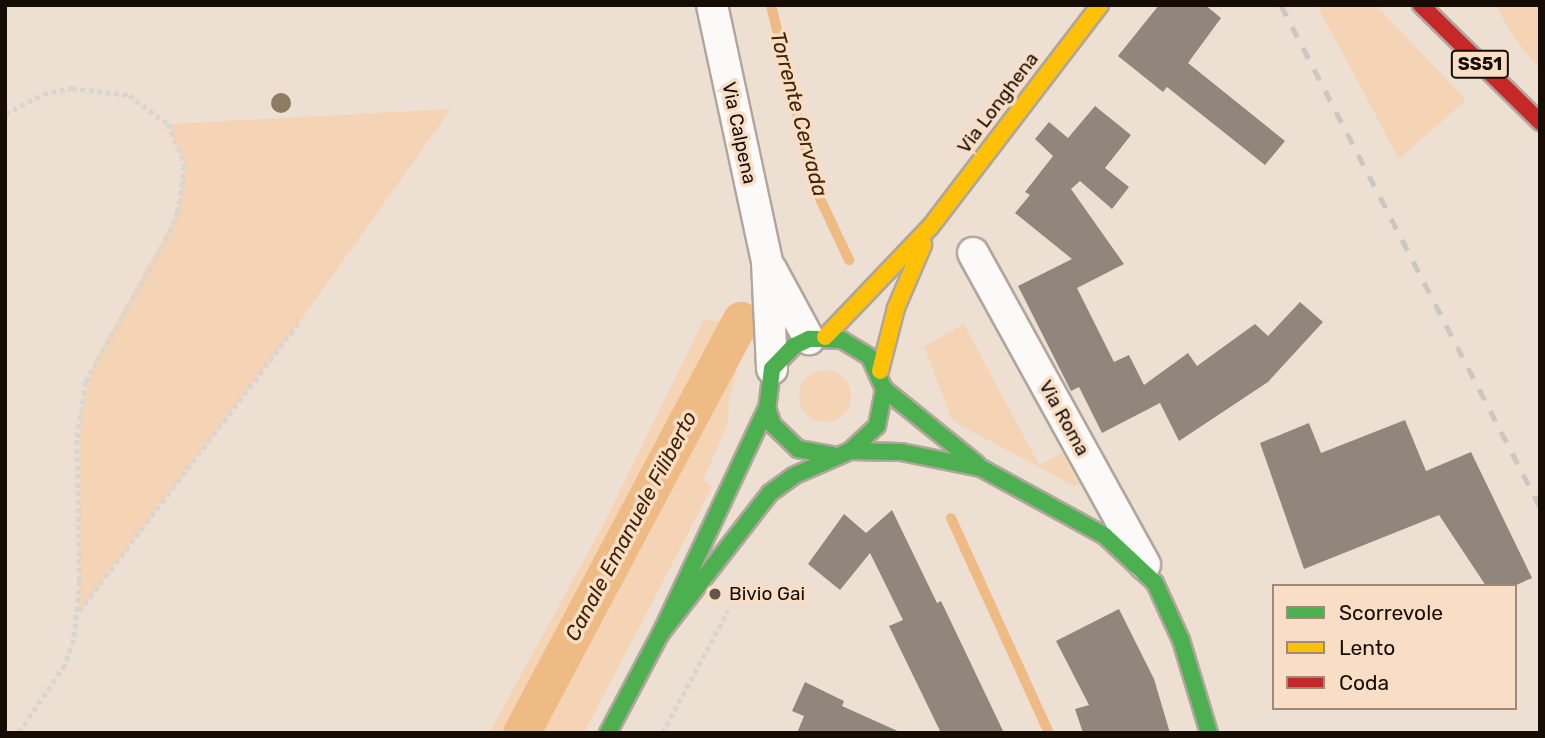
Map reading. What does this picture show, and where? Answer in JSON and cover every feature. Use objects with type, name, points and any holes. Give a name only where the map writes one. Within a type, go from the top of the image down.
[{"type":"street","name":"Via Calpena","points":[[712,5],[767,261],[772,369]]},
{"type":"street","name":"Via Longhena","points":[[608,733],[661,633],[767,408],[772,369],[794,346],[817,338],[931,226],[1100,5]]},
{"type":"street","name":"SS51","points":[[1420,5],[1540,122]]},
{"type":"street","name":"Via Longhena","points":[[661,633],[758,505],[793,476],[832,456],[850,451],[877,426],[884,389],[880,372],[896,308],[931,226]]},
{"type":"street","name":"Via Roma","points":[[973,253],[1155,583],[1181,640],[1209,733]]},
{"type":"street","name":"Via Calpena","points":[[767,261],[817,338]]},
{"type":"street","points":[[817,338],[857,347],[880,372]]},
{"type":"street","name":"Via Roma","points":[[884,389],[981,468],[1105,537],[1155,583]]},
{"type":"street","name":"Via Longhena","points":[[767,408],[773,425],[798,449],[832,456]]},
{"type":"street","name":"Via Roma","points":[[850,451],[901,452],[981,468]]},
{"type":"path","points":[[5,114],[43,93],[72,88],[129,95],[168,124],[185,165],[178,212],[168,237],[95,360],[86,382],[77,440],[79,612],[65,665],[19,733]]},
{"type":"path","points":[[79,612],[298,324]]},
{"type":"path","points":[[662,733],[732,603]]},
{"type":"shaded area","points":[[1317,5],[1376,5],[1466,100],[1399,159]]},
{"type":"shaded area","points":[[1495,5],[1540,5],[1540,70],[1516,40]]},
{"type":"shaded area","points":[[451,109],[298,324],[79,612],[80,413],[95,360],[178,212],[185,165],[168,124]]},
{"type":"shaded area","points":[[704,319],[747,328],[729,401],[728,423],[703,480],[712,487],[584,733],[489,733],[601,529]]},
{"type":"shaded area","points":[[964,324],[1039,465],[1062,453],[1079,484],[1074,486],[953,421],[924,347]]},
{"type":"shaded area","points":[[825,370],[835,372],[843,378],[849,386],[849,406],[843,414],[835,420],[825,422],[815,420],[807,414],[801,406],[799,396],[801,386],[807,378],[815,372]]},
{"type":"building","points":[[1159,5],[1205,5],[1221,18],[1188,63],[1285,141],[1265,165],[1167,87],[1163,92],[1118,56]]},
{"type":"building","points":[[1095,106],[1131,135],[1105,168],[1129,187],[1112,209],[1080,181],[1071,189],[1124,264],[1077,288],[1114,362],[1129,355],[1144,385],[1188,353],[1197,366],[1255,324],[1268,336],[1300,302],[1323,322],[1268,382],[1179,441],[1160,403],[1102,433],[1079,387],[1071,391],[1018,286],[1072,259],[1015,213],[1030,195],[1025,192],[1053,156],[1035,139],[1049,122],[1068,138]]},
{"type":"building","points":[[1405,420],[1426,471],[1471,452],[1532,578],[1517,585],[1485,584],[1439,515],[1304,569],[1260,443],[1309,423],[1321,453]]},
{"type":"building","points":[[892,510],[937,603],[941,601],[1004,733],[941,733],[889,626],[903,620],[870,553],[840,590],[808,564],[844,514],[866,533]]},
{"type":"building","points":[[1119,609],[1154,679],[1170,733],[1083,733],[1075,709],[1089,705],[1056,641]]},
{"type":"building","points":[[805,682],[844,701],[842,706],[902,733],[797,733],[804,716],[792,711]]},
{"type":"waterway","name":"Torrente Cervada","points":[[771,5],[815,188],[849,260]]},
{"type":"waterway","name":"Canale Emanuele Filiberto","points":[[521,733],[741,320]]},
{"type":"waterway","name":"Torrente Cervada","points":[[951,518],[1049,733]]},
{"type":"railway","points":[[1281,5],[1540,507]]},
{"type":"traffic: fast","points":[[661,633],[770,493],[793,476],[850,451],[877,426],[884,389],[870,357],[842,340],[809,339],[794,346],[772,369],[767,408],[773,425],[798,449],[832,455]]},
{"type":"traffic: fast","points":[[884,389],[977,464]]},
{"type":"traffic: fast","points":[[608,733],[661,633],[767,408]]},
{"type":"traffic: fast","points":[[850,451],[901,452],[981,468],[1105,536],[1155,583],[1181,640],[1209,733]]},
{"type":"traffic: slow","points":[[825,337],[931,226],[1100,5]]},
{"type":"traffic: slow","points":[[880,371],[896,308],[923,245]]},
{"type":"traffic: jam","points":[[1421,5],[1540,122]]},
{"type":"place","name":"Bivio Gai","points":[[715,594]]}]
